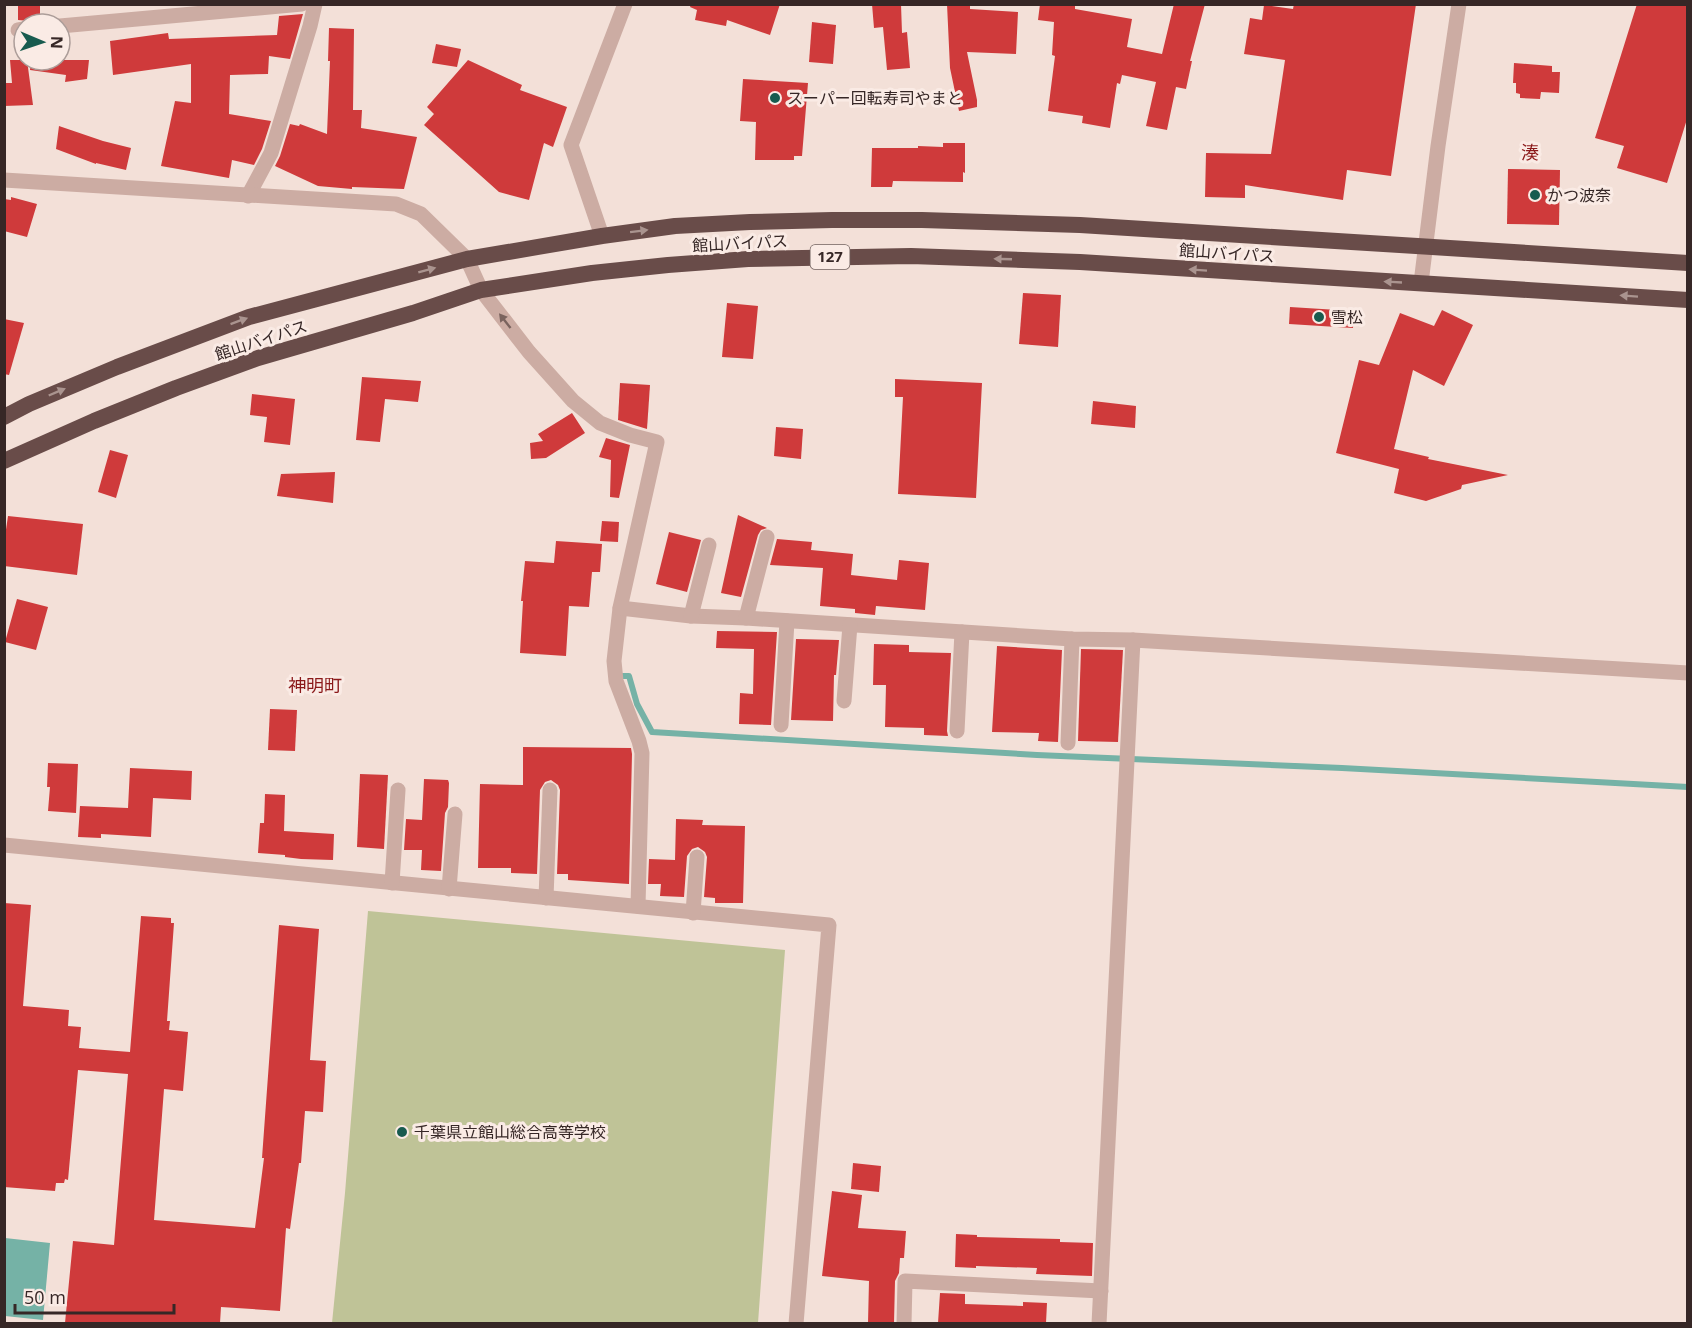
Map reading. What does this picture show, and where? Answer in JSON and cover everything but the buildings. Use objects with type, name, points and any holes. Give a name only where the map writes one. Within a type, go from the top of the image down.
[{"type":"highway","name":"館山バイパス","points":[[4,417],[117,367],[249,317],[467,259],[675,226],[750,222],[922,220],[1080,225],[1688,263]]},
{"type":"highway","name":"館山バイパス","points":[[4,461],[94,421],[258,358],[413,313],[481,290],[592,273],[668,265],[748,259],[910,256],[1080,262],[1688,300]]},
{"type":"street","points":[[72,25],[302,4]]},
{"type":"street","points":[[248,196],[272,153],[315,4]]},
{"type":"street","points":[[602,236],[571,145],[625,4]]},
{"type":"street","points":[[1421,283],[1459,4]]},
{"type":"street","points":[[4,180],[396,204],[421,214],[467,259],[481,290],[529,352],[573,401],[600,423],[630,435],[657,442],[620,608],[614,661],[614,671],[642,753],[638,906]]},
{"type":"street","points":[[746,618],[767,537]]},
{"type":"street","points":[[691,616],[709,545]]},
{"type":"street","points":[[620,608],[691,616],[1688,674]]},
{"type":"street","points":[[781,725],[788,621]]},
{"type":"street","points":[[844,701],[850,624]]},
{"type":"street","points":[[957,731],[962,632]]},
{"type":"street","points":[[1068,743],[1072,639]]},
{"type":"street","points":[[1100,1323],[1133,640]]},
{"type":"street","points":[[392,883],[398,790]]},
{"type":"street","points":[[546,898],[550,790]]},
{"type":"street","points":[[449,889],[455,814]]},
{"type":"street","points":[[4,845],[829,925],[796,1323]]},
{"type":"street","points":[[693,913],[697,857]]},
{"type":"street","points":[[904,1323],[905,1281],[1101,1291]]},
{"type":"green space","points":[[368,911],[785,950],[758,1323],[332,1323]]},
{"type":"water","points":[[5,1238],[50,1243],[43,1320],[5,1316]]},
{"type":"waterway","points":[[623,676],[629,676],[637,704],[652,732],[1037,755],[1342,768],[1688,787]]},
{"type":"place","name":"スーパー回転寿司やまと","points":[[775,98]]},
{"type":"place","name":"かつ波奈","points":[[1535,195]]},
{"type":"place","name":"雪松","points":[[1319,317]]},
{"type":"place","name":"千葉県立館山総合高等学校","points":[[402,1132]]},
{"type":"district","name":"湊","points":[[1530,153]]},
{"type":"district","name":"神明町","points":[[315,686]]}]
